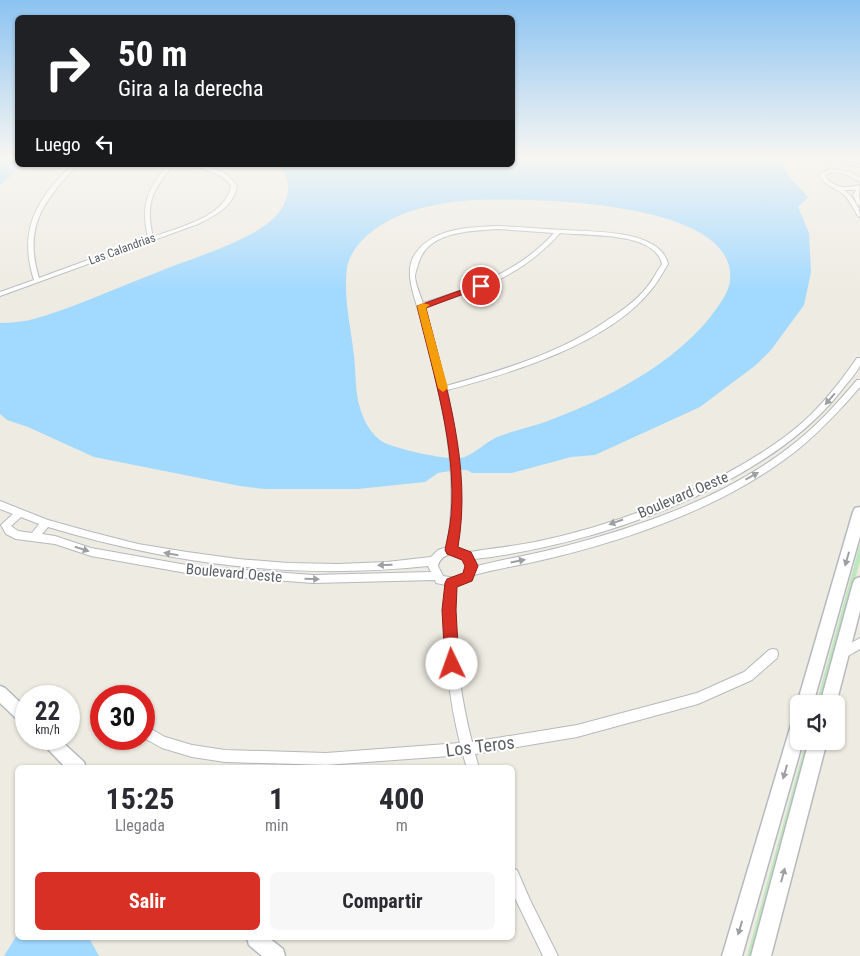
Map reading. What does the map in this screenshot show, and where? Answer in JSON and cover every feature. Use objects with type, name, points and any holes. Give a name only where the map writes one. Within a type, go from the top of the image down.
[{"type":"main road","points":[[808,695],[860,512]]},
{"type":"main road","points":[[830,695],[860,583]]},
{"type":"main road","points":[[732,956],[792,750]]},
{"type":"main road","points":[[761,956],[816,750]]},
{"type":"street","points":[[37,280],[31,264],[29,248],[35,219],[44,203]]},
{"type":"street","points":[[147,203],[146,222],[151,239]]},
{"type":"street","name":"Las Calandrias","points":[[0,294],[214,214],[228,203]]},
{"type":"street","points":[[851,203],[860,216]]},
{"type":"street","points":[[443,389],[513,370],[574,343],[607,324],[636,301],[657,277],[665,264],[657,250],[639,241],[623,237],[484,227],[463,230],[441,237],[422,250],[412,266],[412,276],[443,389],[456,471],[457,516],[451,550]]},
{"type":"street","points":[[421,306],[481,286],[515,269],[540,252],[558,232]]},
{"type":"street","name":"Boulevard Oeste","points":[[467,556],[487,555],[544,544],[603,527],[718,481],[775,448],[798,431],[821,409],[860,360]]},
{"type":"street","points":[[850,374],[860,377]]},
{"type":"street","name":"Boulevard Oeste","points":[[471,572],[556,553],[661,519],[703,501],[765,468],[811,435],[860,382]]},
{"type":"street","points":[[0,505],[20,513]]},
{"type":"street","points":[[652,509],[661,519]]},
{"type":"street","points":[[3,523],[20,513]]},
{"type":"street","name":"Boulevard Oeste","points":[[20,513],[46,523],[128,546],[224,560],[313,567],[434,561]]},
{"type":"street","name":"Boulevard Oeste","points":[[3,523],[9,531],[16,535],[35,536],[128,559],[218,573],[313,579],[436,576]]},
{"type":"street","points":[[35,536],[46,523]]},
{"type":"street","points":[[451,550],[467,556],[470,561],[471,572],[463,580],[451,583],[436,576],[432,566],[440,553],[451,550]]},
{"type":"street","points":[[218,573],[224,560]]},
{"type":"street","points":[[451,583],[449,610],[452,664],[467,750],[472,765]]},
{"type":"street","points":[[841,655],[860,643]]},
{"type":"street","name":"Los Teros","points":[[155,738],[162,742],[192,751],[225,756],[326,758],[467,750],[577,731],[698,698],[748,676],[773,654]]},
{"type":"street","points":[[0,693],[15,707]]},
{"type":"street","points":[[59,750],[75,765]]},
{"type":"street","points":[[515,882],[551,956]]},
{"type":"street","points":[[258,940],[276,956]]},
{"type":"green space","points":[[860,544],[860,561],[824,695],[818,695]]},
{"type":"green space","points":[[804,750],[810,750],[755,956],[747,956]]},
{"type":"water","points":[[285,203],[447,203],[410,211],[394,218],[366,236],[355,249],[348,263],[346,290],[357,396],[366,423],[375,436],[390,445],[448,458],[465,457],[496,438],[545,422],[591,403],[637,378],[660,364],[680,348],[698,331],[724,297],[730,280],[724,254],[701,233],[667,219],[626,209],[577,203],[802,203],[798,207],[809,233],[811,272],[804,305],[771,350],[756,365],[700,407],[595,455],[571,457],[512,473],[472,473],[467,470],[456,470],[438,473],[425,482],[358,489],[265,489],[240,486],[94,457],[28,427],[7,420],[0,414],[0,323],[30,320],[63,310],[220,249],[265,226]]},
{"type":"water","points":[[15,938],[15,940],[90,940],[99,956],[4,956]]},
{"type":"slow traffic","points":[[426,305],[421,306],[443,388]]},
{"type":"route","points":[[452,664],[449,610],[451,583],[468,577],[472,566],[467,556],[451,550],[457,516],[456,471],[443,389],[421,306],[481,286]]}]
